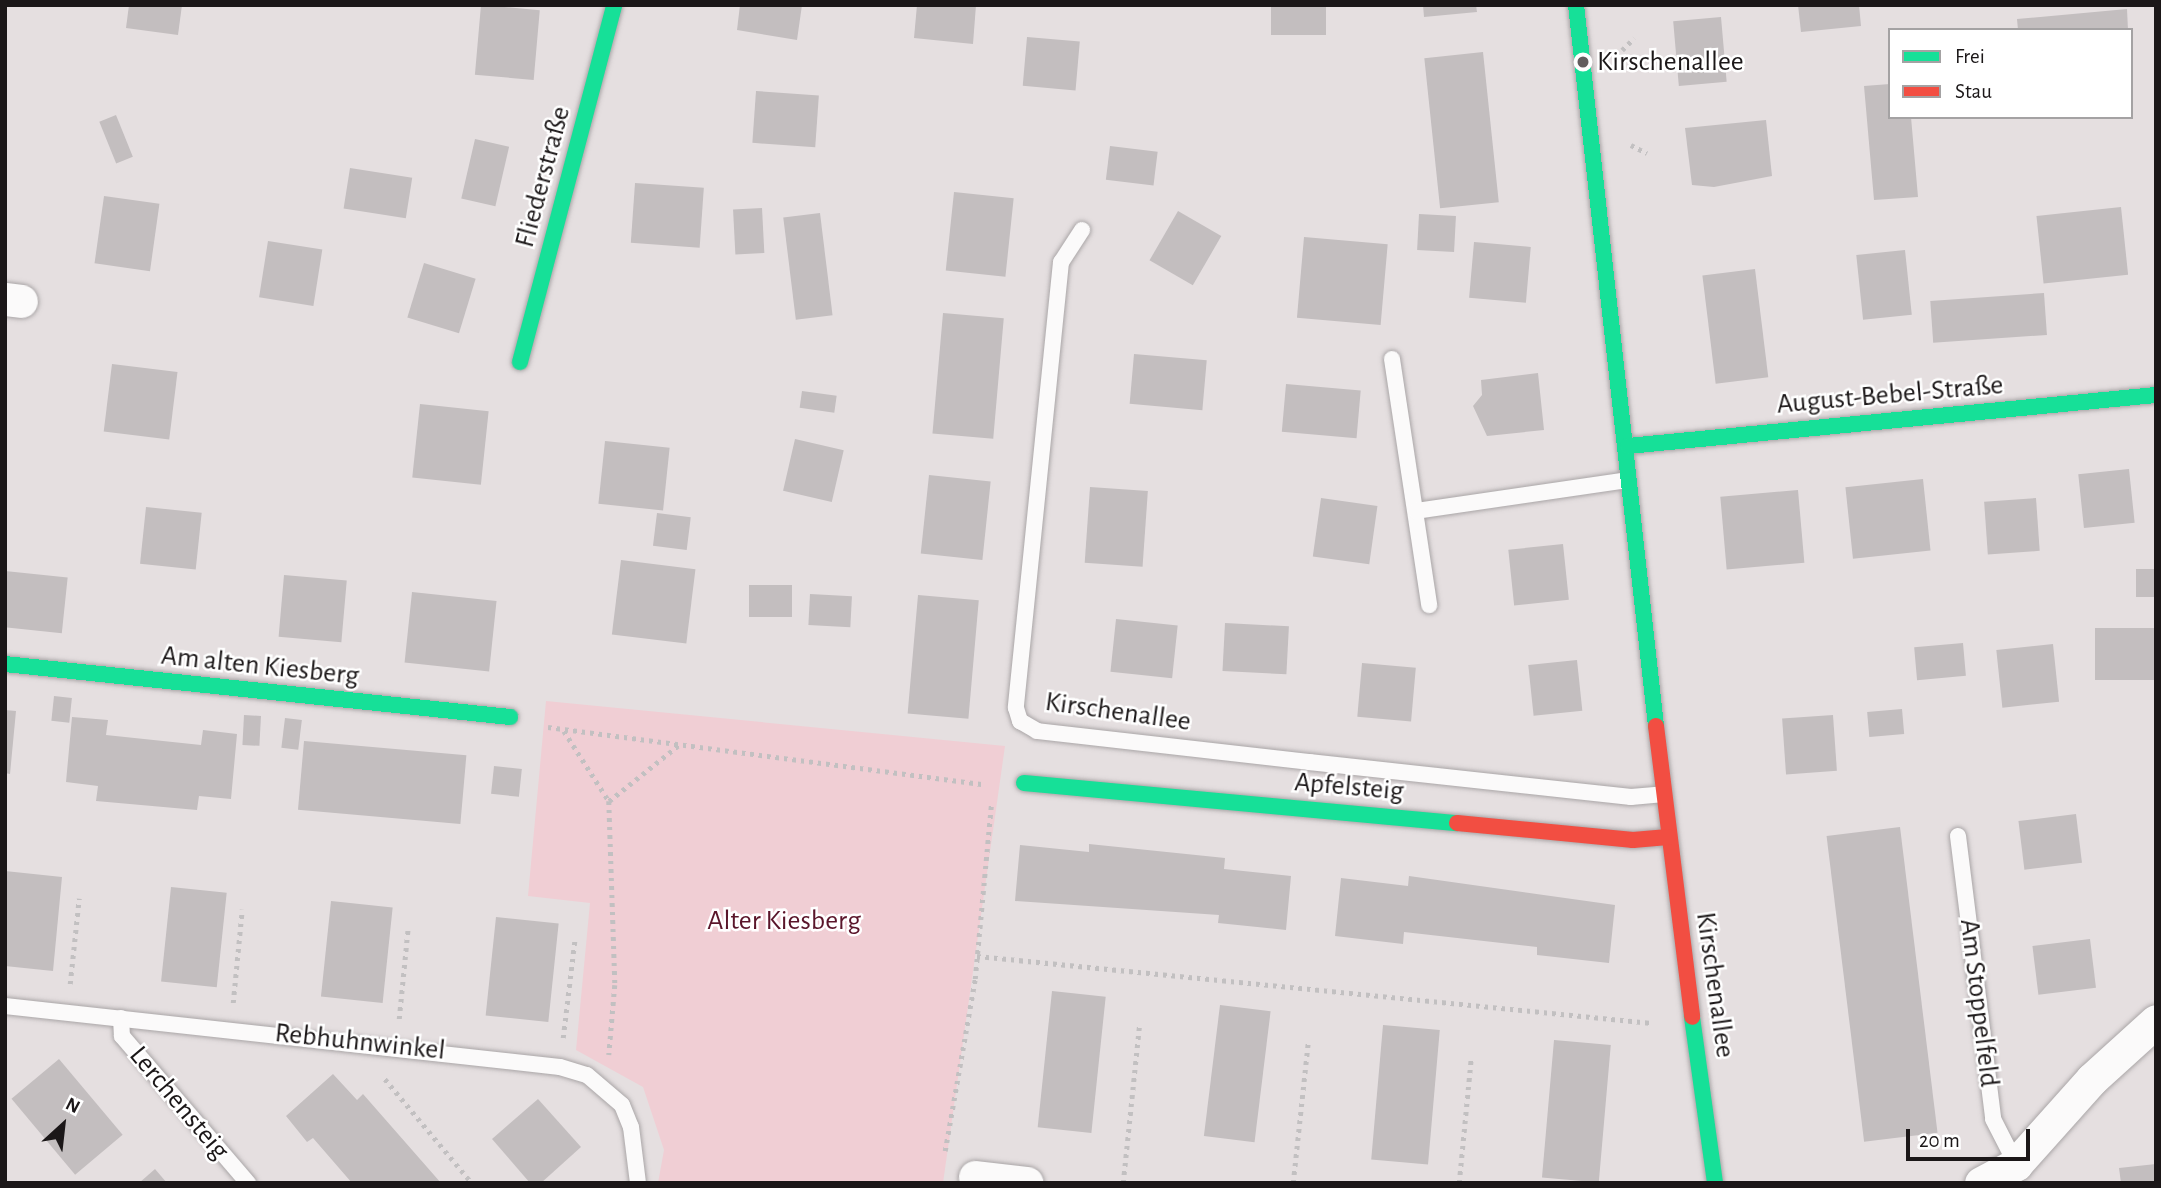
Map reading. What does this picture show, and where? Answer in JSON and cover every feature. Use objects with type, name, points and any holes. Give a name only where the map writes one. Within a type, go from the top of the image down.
[{"type":"street","name":"Fliederstraße","points":[[520,362],[614,5]]},
{"type":"street","name":"Kirschenallee","points":[[1576,5],[1632,480],[1668,837],[1716,1183]]},
{"type":"street","name":"August-Bebel-Straße","points":[[1628,446],[2156,395]]},
{"type":"street","name":"Am alten Kiesberg","points":[[5,664],[510,717]]},
{"type":"street","name":"Apfelsteig","points":[[1024,783],[1633,840],[1668,837]]},
{"type":"street","points":[[1981,1183],[2016,1164],[2092,1079],[2156,1021]]},
{"type":"street","points":[[975,1177],[1027,1183]]},
{"type":"lane","name":"Kirschenallee","points":[[1082,230],[1062,262],[1016,708],[1020,721],[1037,731],[1296,761],[1631,797],[1664,794]]},
{"type":"lane","points":[[1392,359],[1429,605]]},
{"type":"lane","points":[[1416,511],[1632,480]]},
{"type":"lane","name":"Am Stoppelfeld","points":[[1958,836],[1993,1119],[2016,1164]]},
{"type":"lane","name":"Rebhuhnwinkel","points":[[5,1006],[398,1044],[560,1067],[606,1087]]},
{"type":"lane","name":"Lerchensteig","points":[[121,1018],[122,1036],[248,1183]]},
{"type":"lane","points":[[606,1087],[631,1127],[638,1183]]},
{"type":"path","points":[[510,717],[564,730],[679,745],[993,785],[1024,783]]},
{"type":"path","points":[[564,730],[609,801],[615,985],[606,1087]]},
{"type":"path","points":[[609,801],[679,745]]},
{"type":"path","points":[[944,1158],[977,956],[993,785]]},
{"type":"path","points":[[67,1012],[79,898]]},
{"type":"path","points":[[232,1029],[242,909]]},
{"type":"path","points":[[398,1044],[408,928]]},
{"type":"path","points":[[560,1067],[575,938]]},
{"type":"path","points":[[977,956],[1669,1024]]},
{"type":"path","points":[[1123,1183],[1139,1027]]},
{"type":"path","points":[[353,1041],[472,1183]]},
{"type":"path","points":[[1293,1183],[1308,1042]]},
{"type":"path","points":[[1459,1183],[1471,1059]]},
{"type":"green space","name":"Alter Kiesberg","points":[[546,701],[1005,746],[943,1183],[658,1183],[664,1150],[643,1087],[576,1050],[590,903],[528,896]]},
{"type":"building","points":[[129,5],[182,5],[178,35],[126,28]]},
{"type":"building","points":[[481,5],[540,10],[534,80],[475,75]]},
{"type":"building","points":[[740,5],[802,5],[797,40],[737,30]]},
{"type":"building","points":[[917,5],[976,5],[973,44],[914,38]]},
{"type":"building","points":[[1271,5],[1326,5],[1326,35],[1271,35]]},
{"type":"building","points":[[1423,5],[1476,5],[1477,12],[1424,17]]},
{"type":"building","points":[[1798,5],[1859,5],[1861,26],[1801,32]]},
{"type":"building","points":[[2127,9],[2128,28],[2018,28],[2017,19]]},
{"type":"building","points":[[1721,17],[1727,82],[1679,86],[1673,21]]},
{"type":"building","points":[[1027,37],[1080,42],[1076,90],[1023,86]]},
{"type":"building","points":[[1483,52],[1499,202],[1440,208],[1424,58]]},
{"type":"building","points":[[1888,84],[1888,119],[1911,119],[1918,197],[1874,200],[1864,86]]},
{"type":"building","points":[[756,91],[819,95],[815,147],[752,143]]},
{"type":"building","points":[[116,115],[133,157],[116,163],[99,122]]},
{"type":"building","points":[[1766,120],[1772,176],[1714,187],[1692,185],[1685,128]]},
{"type":"building","points":[[475,139],[509,147],[495,206],[461,198]]},
{"type":"building","points":[[1110,146],[1158,152],[1153,186],[1106,180]]},
{"type":"building","points":[[350,168],[412,178],[406,218],[344,208]]},
{"type":"building","points":[[635,183],[704,188],[700,248],[631,243]]},
{"type":"building","points":[[954,192],[1014,198],[1005,277],[946,271]]},
{"type":"building","points":[[104,196],[159,204],[150,271],[95,263]]},
{"type":"building","points":[[2121,207],[2128,275],[2044,284],[2036,216]]},
{"type":"building","points":[[762,208],[764,253],[735,254],[733,210]]},
{"type":"building","points":[[1178,211],[1221,236],[1193,285],[1150,260]]},
{"type":"building","points":[[820,213],[833,315],[796,320],[783,218]]},
{"type":"building","points":[[1419,214],[1456,216],[1454,252],[1417,250]]},
{"type":"building","points":[[1304,237],[1388,244],[1381,325],[1297,318]]},
{"type":"building","points":[[268,241],[322,250],[313,306],[259,297]]},
{"type":"building","points":[[1474,242],[1531,247],[1526,303],[1469,298]]},
{"type":"building","points":[[1905,250],[1912,315],[1863,320],[1856,255]]},
{"type":"building","points":[[424,263],[476,279],[459,333],[407,318]]},
{"type":"building","points":[[1755,269],[1768,377],[1716,384],[1702,275]]},
{"type":"building","points":[[2044,293],[2047,335],[1933,343],[1930,301]]},
{"type":"building","points":[[943,313],[1004,318],[993,439],[932,434]]},
{"type":"building","points":[[1134,354],[1207,360],[1202,410],[1130,404]]},
{"type":"building","points":[[112,364],[178,372],[169,440],[104,431]]},
{"type":"building","points":[[1538,373],[1544,430],[1487,436],[1473,406],[1482,395],[1481,380]]},
{"type":"building","points":[[1286,384],[1361,391],[1357,438],[1282,432]]},
{"type":"building","points":[[802,391],[837,396],[834,413],[800,408]]},
{"type":"building","points":[[420,404],[489,411],[481,485],[412,478]]},
{"type":"building","points":[[795,439],[844,450],[832,502],[783,491]]},
{"type":"building","points":[[605,441],[670,448],[663,510],[598,504]]},
{"type":"building","points":[[2129,469],[2135,523],[2084,528],[2078,474]]},
{"type":"building","points":[[929,475],[991,481],[982,560],[921,554]]},
{"type":"building","points":[[1923,479],[1931,551],[1853,559],[1845,487]]},
{"type":"building","points":[[1090,487],[1148,491],[1143,567],[1085,563]]},
{"type":"building","points":[[1798,490],[1804,563],[1727,570],[1720,497]]},
{"type":"building","points":[[1321,498],[1377,506],[1369,564],[1313,556]]},
{"type":"building","points":[[2036,498],[2040,551],[1988,554],[1984,502]]},
{"type":"building","points":[[146,507],[202,513],[196,570],[140,564]]},
{"type":"building","points":[[657,513],[691,517],[687,550],[653,546]]},
{"type":"building","points":[[1563,544],[1569,600],[1514,605],[1508,550]]},
{"type":"building","points":[[621,560],[695,569],[686,644],[612,634]]},
{"type":"building","points":[[2136,569],[2156,569],[2156,597],[2136,597]]},
{"type":"building","points":[[5,571],[68,578],[62,633],[5,627]]},
{"type":"building","points":[[284,575],[347,580],[341,642],[279,637]]},
{"type":"building","points":[[749,585],[792,585],[792,617],[749,617]]},
{"type":"building","points":[[412,592],[497,601],[489,671],[405,663]]},
{"type":"building","points":[[810,594],[852,596],[850,627],[808,625]]},
{"type":"building","points":[[918,595],[979,600],[968,719],[908,714]]},
{"type":"building","points":[[1116,619],[1178,625],[1172,678],[1110,672]]},
{"type":"building","points":[[1225,623],[1289,626],[1286,674],[1222,671]]},
{"type":"building","points":[[2095,628],[2156,628],[2156,680],[2095,680]]},
{"type":"building","points":[[1963,643],[1966,676],[1917,680],[1914,647]]},
{"type":"building","points":[[2053,644],[2059,702],[2002,708],[1996,650]]},
{"type":"building","points":[[1577,660],[1582,711],[1534,716],[1528,665]]},
{"type":"building","points":[[1362,663],[1416,668],[1411,722],[1357,717]]},
{"type":"building","points":[[54,696],[72,698],[69,723],[51,721]]},
{"type":"building","points":[[1902,709],[1904,734],[1869,737],[1867,712]]},
{"type":"building","points":[[5,710],[16,711],[10,774],[5,773]]},
{"type":"building","points":[[244,715],[261,716],[259,746],[242,745]]},
{"type":"building","points":[[1833,715],[1837,771],[1786,774],[1782,719]]},
{"type":"building","points":[[72,717],[108,720],[106,735],[201,745],[203,730],[237,734],[231,799],[199,796],[197,810],[96,801],[98,786],[66,782]]},
{"type":"building","points":[[285,718],[302,720],[298,750],[281,748]]},
{"type":"building","points":[[304,741],[466,755],[460,824],[298,810]]},
{"type":"building","points":[[494,766],[522,769],[519,797],[491,794]]},
{"type":"building","points":[[2076,814],[2082,863],[2024,870],[2018,821]]},
{"type":"building","points":[[1900,827],[1938,1133],[1864,1142],[1827,836]]},
{"type":"building","points":[[1089,844],[1225,858],[1224,869],[1291,876],[1286,930],[1218,923],[1219,915],[1015,901],[1020,845],[1089,852]]},
{"type":"building","points":[[5,871],[62,877],[53,971],[5,966]]},
{"type":"building","points":[[1409,876],[1615,905],[1609,963],[1537,955],[1537,947],[1404,932],[1403,944],[1335,936],[1341,878],[1408,886]]},
{"type":"building","points":[[171,887],[227,893],[217,987],[161,981]]},
{"type":"building","points":[[331,901],[393,907],[383,1003],[321,996]]},
{"type":"building","points":[[496,917],[559,924],[548,1022],[486,1015]]},
{"type":"building","points":[[2090,939],[2096,988],[2038,995],[2032,946]]},
{"type":"building","points":[[1052,991],[1106,997],[1091,1133],[1038,1127]]},
{"type":"building","points":[[1220,1005],[1271,1011],[1255,1142],[1204,1136]]},
{"type":"building","points":[[1383,1025],[1440,1030],[1428,1164],[1371,1159]]},
{"type":"building","points":[[1554,1040],[1611,1045],[1599,1182],[1542,1177]]},
{"type":"building","points":[[59,1059],[123,1135],[75,1175],[12,1099]]},
{"type":"building","points":[[333,1074],[357,1100],[363,1094],[441,1183],[352,1183],[313,1138],[307,1142],[286,1116]]},
{"type":"building","points":[[538,1099],[581,1147],[541,1183],[530,1183],[492,1139]]},
{"type":"building","points":[[2156,1164],[2156,1183],[2121,1183],[2119,1168]]},
{"type":"building","points":[[155,1169],[167,1183],[139,1183]]},
{"type":"traffic: fast","points":[[520,362],[614,5]]},
{"type":"traffic: fast","points":[[1576,5],[1656,726]]},
{"type":"traffic: fast","points":[[1628,446],[2156,395]]},
{"type":"traffic: fast","points":[[5,664],[510,717]]},
{"type":"traffic: fast","points":[[1024,783],[1457,823]]},
{"type":"traffic: fast","points":[[1692,1017],[1715,1183]]},
{"type":"traffic: jam","points":[[1656,726],[1692,1017]]},
{"type":"traffic: jam","points":[[1457,823],[1633,840],[1668,837]]},
{"type":"place","name":"Kirschenallee","points":[[1583,62]]}]
